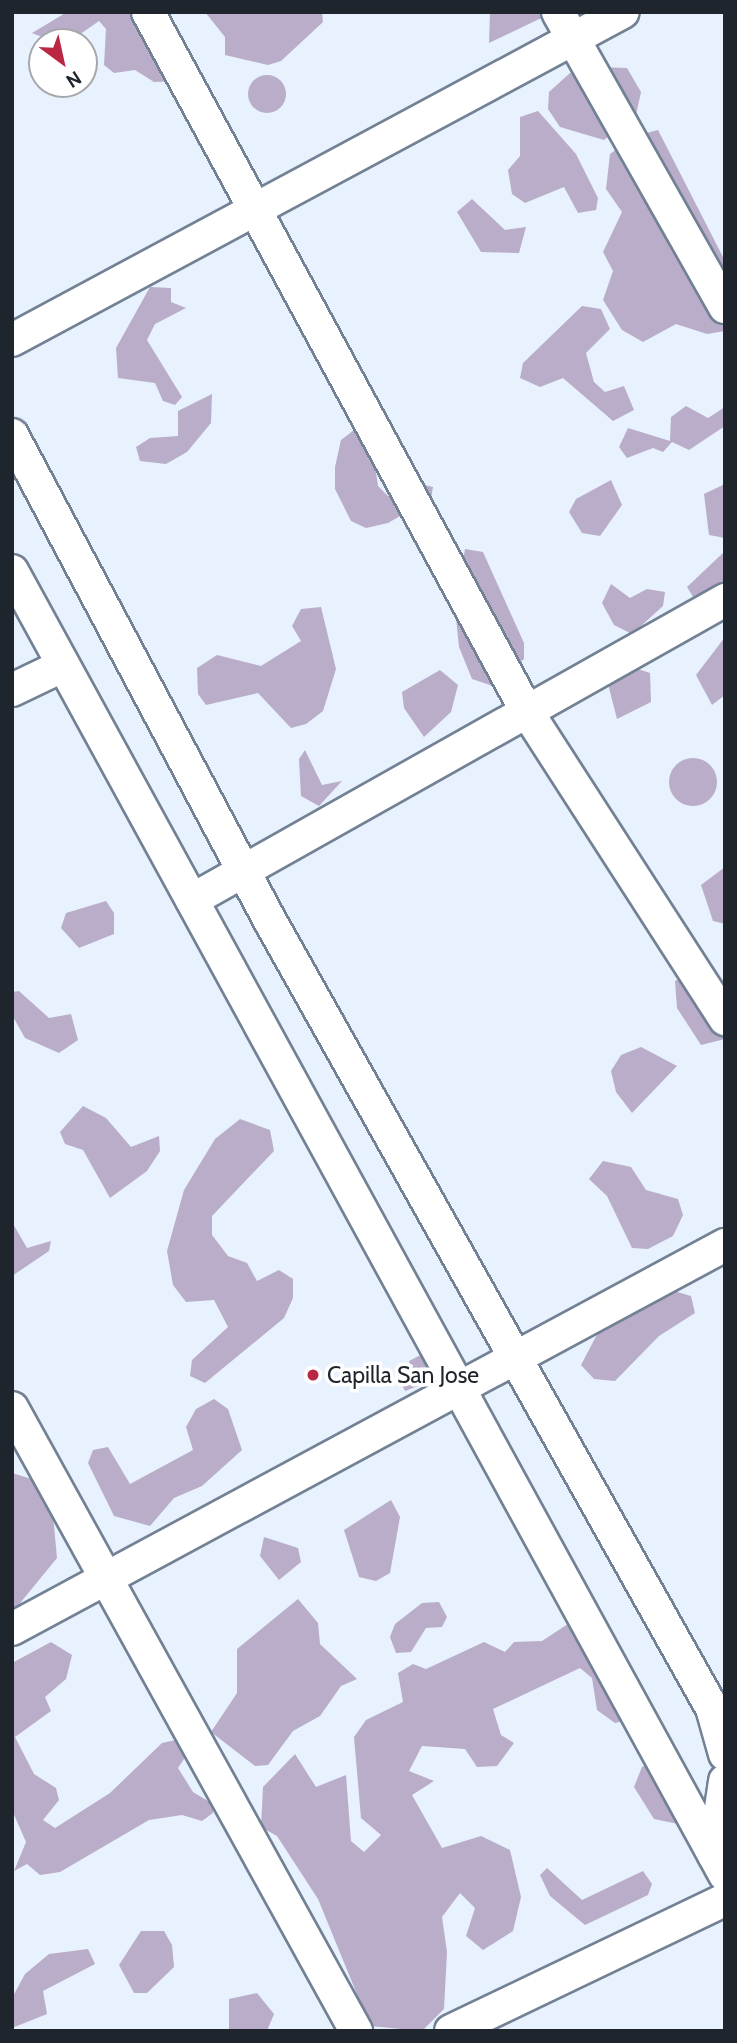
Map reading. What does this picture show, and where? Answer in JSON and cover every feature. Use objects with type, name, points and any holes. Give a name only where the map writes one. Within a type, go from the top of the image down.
[{"type":"street","points":[[148,12],[249,209],[526,710],[725,1019]]},
{"type":"street","points":[[12,340],[249,209],[565,26],[622,12]]},
{"type":"street","points":[[565,26],[725,307]]},
{"type":"street","points":[[12,435],[246,871],[520,1358],[712,1708],[725,1754]]},
{"type":"street","points":[[12,571],[457,1395],[719,1865]]},
{"type":"street","points":[[192,900],[725,600]]},
{"type":"street","points":[[12,690],[62,666]]},
{"type":"street","points":[[12,1629],[457,1395],[725,1245]]},
{"type":"street","points":[[12,1408],[104,1579],[356,2031]]},
{"type":"street","points":[[719,1865],[725,1781]]},
{"type":"street","points":[[451,2031],[725,1900]]},
{"type":"shaded area","points":[[67,12],[170,12],[178,81],[154,82],[135,70],[114,73],[104,65],[106,29],[99,21],[89,28],[40,28]]},
{"type":"shaded area","points":[[205,12],[322,12],[323,22],[281,61],[268,65],[225,55],[225,37]]},
{"type":"shaded area","points":[[490,12],[554,12],[489,43]]},
{"type":"shaded area","points":[[599,67],[627,68],[641,92],[636,115],[604,140],[560,127],[548,109],[549,92],[570,73]]},
{"type":"shaded area","points":[[267,75],[280,81],[286,94],[280,107],[267,113],[254,107],[248,94],[254,81]]},
{"type":"shaded area","points":[[538,111],[576,154],[598,198],[596,210],[578,213],[564,187],[525,203],[512,194],[508,170],[520,156],[520,117]]},
{"type":"shaded area","points":[[658,130],[725,261],[725,331],[707,334],[676,324],[643,342],[622,330],[603,300],[613,271],[603,252],[622,212],[606,189],[610,154],[635,136]]},
{"type":"shaded area","points":[[472,199],[505,230],[526,227],[519,253],[481,252],[457,212]]},
{"type":"shaded area","points":[[150,287],[171,288],[171,302],[186,308],[155,324],[147,340],[182,397],[175,405],[163,401],[155,383],[118,378],[116,348]]},
{"type":"shaded area","points":[[582,306],[601,309],[610,329],[586,353],[594,382],[605,392],[624,386],[634,410],[613,421],[563,378],[540,387],[520,378],[523,363]]},
{"type":"shaded area","points":[[212,394],[211,423],[187,452],[166,464],[140,461],[136,447],[150,438],[178,436],[178,411]]},
{"type":"shaded area","points":[[686,406],[708,418],[725,407],[725,426],[689,450],[672,442],[663,452],[653,448],[627,458],[619,447],[628,428],[670,441],[671,417]]},
{"type":"shaded area","points":[[358,427],[373,451],[378,486],[388,496],[420,484],[433,487],[431,498],[388,523],[366,528],[351,521],[335,489],[335,467],[341,440]]},
{"type":"shaded area","points":[[611,480],[622,505],[600,536],[582,533],[569,512],[576,499]]},
{"type":"shaded area","points":[[725,484],[725,538],[709,535],[704,494]]},
{"type":"shaded area","points":[[465,549],[483,552],[524,643],[524,659],[493,686],[472,679],[459,647],[455,608]]},
{"type":"shaded area","points":[[725,551],[725,584],[695,600],[687,587]]},
{"type":"shaded area","points":[[611,584],[630,598],[647,589],[665,592],[663,606],[632,634],[614,625],[602,603]]},
{"type":"shaded area","points":[[321,607],[336,669],[323,711],[306,724],[291,728],[258,693],[206,705],[198,694],[197,668],[217,655],[261,666],[301,641],[292,626],[301,609]]},
{"type":"shaded area","points":[[725,637],[725,695],[712,705],[696,675]]},
{"type":"shaded area","points":[[638,669],[650,673],[651,702],[617,719],[608,684]]},
{"type":"shaded area","points":[[440,670],[458,685],[451,712],[424,737],[404,708],[402,692]]},
{"type":"shaded area","points":[[305,750],[322,785],[342,781],[319,806],[301,796],[299,759]]},
{"type":"shaded area","points":[[693,758],[710,765],[717,782],[710,799],[693,806],[676,799],[669,782],[676,765]]},
{"type":"shaded area","points":[[725,867],[725,924],[713,921],[701,885]]},
{"type":"shaded area","points":[[106,901],[114,913],[114,934],[79,948],[61,928],[66,913]]},
{"type":"shaded area","points":[[703,968],[725,999],[725,1039],[701,1045],[677,1008],[675,981]]},
{"type":"shaded area","points":[[19,991],[49,1018],[71,1014],[78,1040],[59,1053],[25,1038],[12,1015],[12,992]]},
{"type":"shaded area","points":[[641,1047],[677,1066],[632,1113],[616,1092],[611,1071],[621,1055]]},
{"type":"shaded area","points":[[83,1106],[106,1118],[131,1147],[159,1136],[160,1151],[147,1171],[110,1198],[83,1150],[65,1144],[60,1132]]},
{"type":"shaded area","points":[[240,1119],[270,1130],[274,1151],[212,1216],[212,1235],[228,1256],[247,1263],[257,1281],[279,1270],[293,1279],[293,1298],[284,1318],[205,1383],[190,1376],[192,1360],[228,1327],[214,1300],[186,1302],[173,1285],[167,1251],[184,1190],[215,1139]]},
{"type":"shaded area","points":[[603,1161],[631,1167],[646,1190],[678,1199],[683,1215],[673,1236],[648,1249],[632,1248],[607,1196],[589,1179]]},
{"type":"shaded area","points":[[12,1222],[27,1248],[51,1241],[49,1251],[12,1276]]},
{"type":"shaded area","points":[[674,1291],[691,1296],[695,1313],[659,1336],[615,1381],[594,1379],[581,1365],[602,1325],[643,1299]]},
{"type":"shaded area","points":[[436,1347],[444,1376],[405,1391],[401,1383],[412,1373],[409,1361]]},
{"type":"shaded area","points":[[214,1399],[228,1409],[242,1450],[202,1486],[174,1498],[150,1526],[114,1516],[88,1463],[93,1450],[108,1447],[130,1484],[193,1450],[186,1427],[196,1409]]},
{"type":"shaded area","points":[[12,1473],[35,1480],[53,1515],[57,1558],[12,1613]]},
{"type":"shaded area","points":[[391,1500],[400,1517],[390,1573],[376,1581],[359,1577],[344,1530]]},
{"type":"shaded area","points":[[264,1537],[298,1548],[301,1562],[279,1580],[260,1556]]},
{"type":"shaded area","points":[[298,1599],[318,1623],[320,1644],[357,1679],[341,1686],[320,1716],[293,1731],[268,1765],[255,1766],[211,1732],[237,1693],[237,1649]]},
{"type":"shaded area","points":[[439,1602],[447,1617],[442,1627],[426,1628],[411,1652],[396,1653],[390,1637],[395,1624],[422,1603]]},
{"type":"shaded area","points":[[580,1616],[632,1719],[615,1723],[597,1710],[592,1678],[580,1668],[493,1709],[501,1735],[514,1743],[497,1766],[477,1767],[465,1749],[422,1746],[409,1771],[434,1781],[412,1795],[442,1848],[481,1836],[510,1850],[521,1897],[513,1931],[483,1950],[466,1936],[475,1908],[460,1893],[442,1917],[447,1952],[444,2009],[422,2031],[370,2026],[318,1899],[277,1836],[261,1827],[263,1787],[295,1754],[316,1787],[346,1775],[351,1841],[364,1852],[381,1835],[361,1818],[354,1737],[366,1720],[403,1702],[398,1673],[413,1664],[426,1669],[484,1642],[505,1652],[514,1642],[542,1641]]},
{"type":"shaded area","points":[[51,1642],[72,1655],[66,1679],[45,1697],[51,1711],[15,1737],[34,1774],[56,1788],[59,1800],[43,1820],[55,1828],[110,1793],[162,1743],[180,1739],[184,1759],[178,1768],[193,1792],[213,1804],[213,1813],[202,1821],[182,1815],[149,1820],[60,1872],[40,1875],[27,1864],[14,1871],[26,1842],[12,1810],[12,1663]]},
{"type":"shaded area","points":[[666,1754],[700,1790],[701,1808],[678,1824],[654,1819],[634,1787],[642,1767]]},
{"type":"shaded area","points":[[547,1868],[582,1900],[643,1871],[652,1884],[648,1895],[585,1925],[550,1896],[540,1875]]},
{"type":"shaded area","points":[[141,1931],[164,1931],[172,1945],[174,1967],[147,1993],[134,1993],[119,1965]]},
{"type":"shaded area","points":[[88,1949],[95,1964],[43,1991],[47,2014],[12,2028],[12,1998],[25,1974],[49,1954]]},
{"type":"shaded area","points":[[257,1993],[274,2014],[267,2031],[229,2031],[229,1999]]},
{"type":"place","name":"Capilla San Jose","points":[[313,1375]]}]
